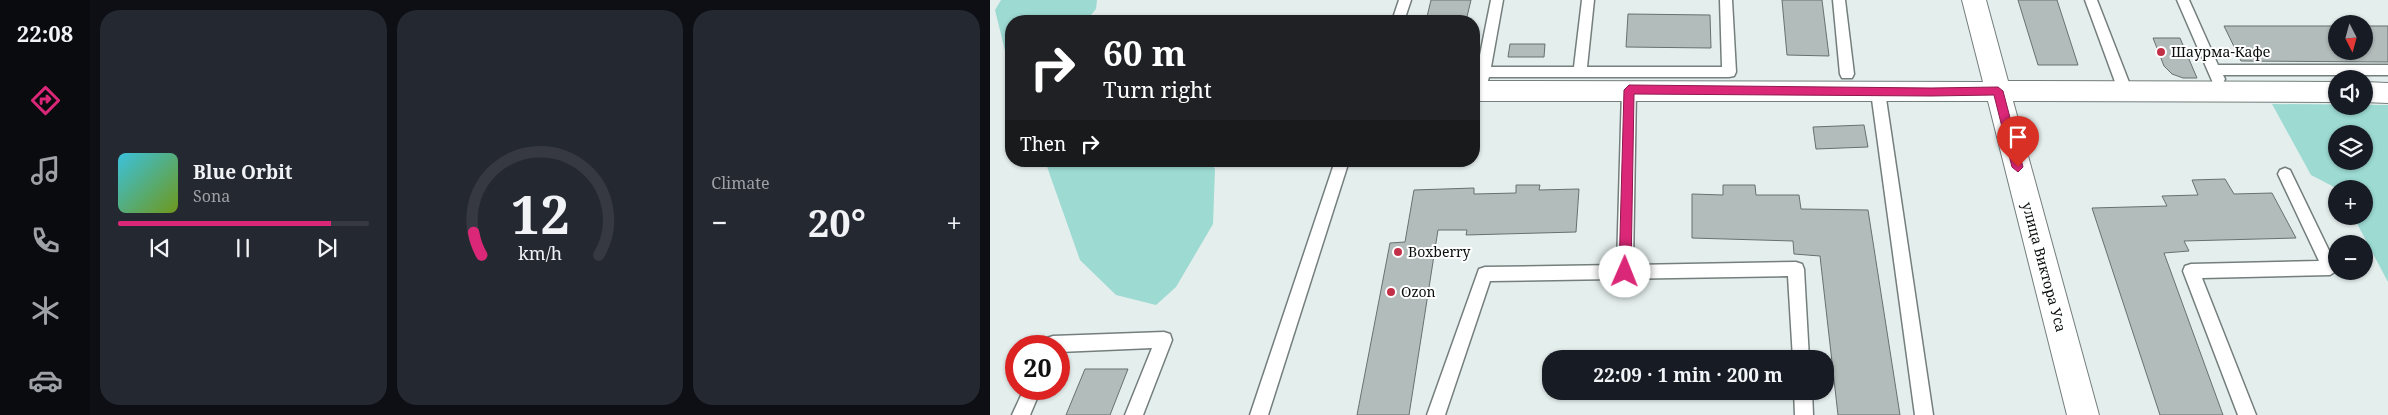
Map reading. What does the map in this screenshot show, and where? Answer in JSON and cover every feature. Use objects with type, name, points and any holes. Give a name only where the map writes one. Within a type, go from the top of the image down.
[{"type":"street","name":"улица Виктора Уса","points":[[1974,0],[2083,415]]},
{"type":"street","points":[[1480,84],[1629,90],[1729,81],[1878,92],[2125,90],[2219,80],[2328,91]]},
{"type":"street","points":[[2373,92],[2388,93]]},
{"type":"lane","points":[[1400,15],[1404,0]]},
{"type":"lane","points":[[1480,79],[1497,0]]},
{"type":"lane","points":[[1580,72],[1588,0]]},
{"type":"lane","points":[[1480,84],[1580,72],[1729,81],[1726,0]]},
{"type":"lane","points":[[1839,0],[1847,74]]},
{"type":"lane","points":[[2091,0],[2125,90]]},
{"type":"lane","points":[[2183,0],[2219,80],[2388,70]]},
{"type":"lane","points":[[1625,272],[1629,90]]},
{"type":"lane","points":[[1878,92],[1924,415]]},
{"type":"lane","points":[[1259,415],[1340,167]]},
{"type":"lane","points":[[2247,415],[2191,271],[2330,268],[2285,174]]},
{"type":"lane","points":[[1436,415],[1485,274],[1796,269],[1800,350]]},
{"type":"lane","points":[[1070,343],[1164,340],[1134,415]]},
{"type":"lane","points":[[1021,415],[1027,400]]},
{"type":"lane","points":[[1803,400],[1804,415]]},
{"type":"shaded area","points":[[1001,0],[1097,0],[1096,9],[1091,15],[1005,15],[1005,51],[995,10]]},
{"type":"shaded area","points":[[2272,104],[2328,104],[2328,115],[2373,115],[2373,105],[2388,105],[2388,282],[2373,254],[2373,235],[2363,235],[2358,225],[2373,225],[2373,180],[2328,180],[2328,184],[2311,175]]},
{"type":"shaded area","points":[[1047,167],[1214,167],[1215,169],[1213,224],[1176,287],[1156,305],[1116,295],[1080,260]]},
{"type":"building","points":[[1431,0],[1471,0],[1467,15],[1427,15]]},
{"type":"building","points":[[1782,0],[1822,0],[1829,56],[1787,55]]},
{"type":"building","points":[[2018,0],[2057,0],[2078,65],[2038,65]]},
{"type":"building","points":[[1628,14],[1710,15],[1711,48],[1626,47]]},
{"type":"building","points":[[2224,26],[2328,26],[2328,60],[2373,60],[2373,26],[2388,26],[2388,62],[2241,61]]},
{"type":"building","points":[[2153,38],[2180,38],[2197,78],[2183,78],[2172,74],[2164,66]]},
{"type":"building","points":[[1510,44],[1545,44],[1544,57],[1508,57]]},
{"type":"building","points":[[1864,125],[1868,147],[1816,149],[1813,127]]},
{"type":"building","points":[[2225,179],[2234,194],[2272,193],[2296,238],[2184,241],[2189,251],[2164,253],[2223,415],[2160,415],[2092,208],[2167,206],[2162,196],[2198,195],[2192,180]]},
{"type":"building","points":[[1516,185],[1540,185],[1539,190],[1579,189],[1576,232],[1466,235],[1467,230],[1438,230],[1409,415],[1357,415],[1390,243],[1405,242],[1414,190],[1474,188],[1474,194],[1516,193]]},
{"type":"building","points":[[1723,185],[1755,185],[1756,195],[1799,195],[1801,209],[1868,210],[1900,415],[1838,415],[1834,380],[1834,350],[1831,350],[1820,256],[1794,254],[1793,241],[1692,238],[1692,194],[1723,195]]},
{"type":"building","points":[[1085,369],[1128,369],[1110,415],[1066,415]]},
{"type":"place","name":"Шаурма-Кафе","points":[[2161,52]]},
{"type":"place","name":"Boxberry","points":[[1398,252]]},
{"type":"place","name":"Ozon","points":[[1391,292]]},
{"type":"route","points":[[1625,272],[1629,90],[1998,91],[2018,167]]}]
